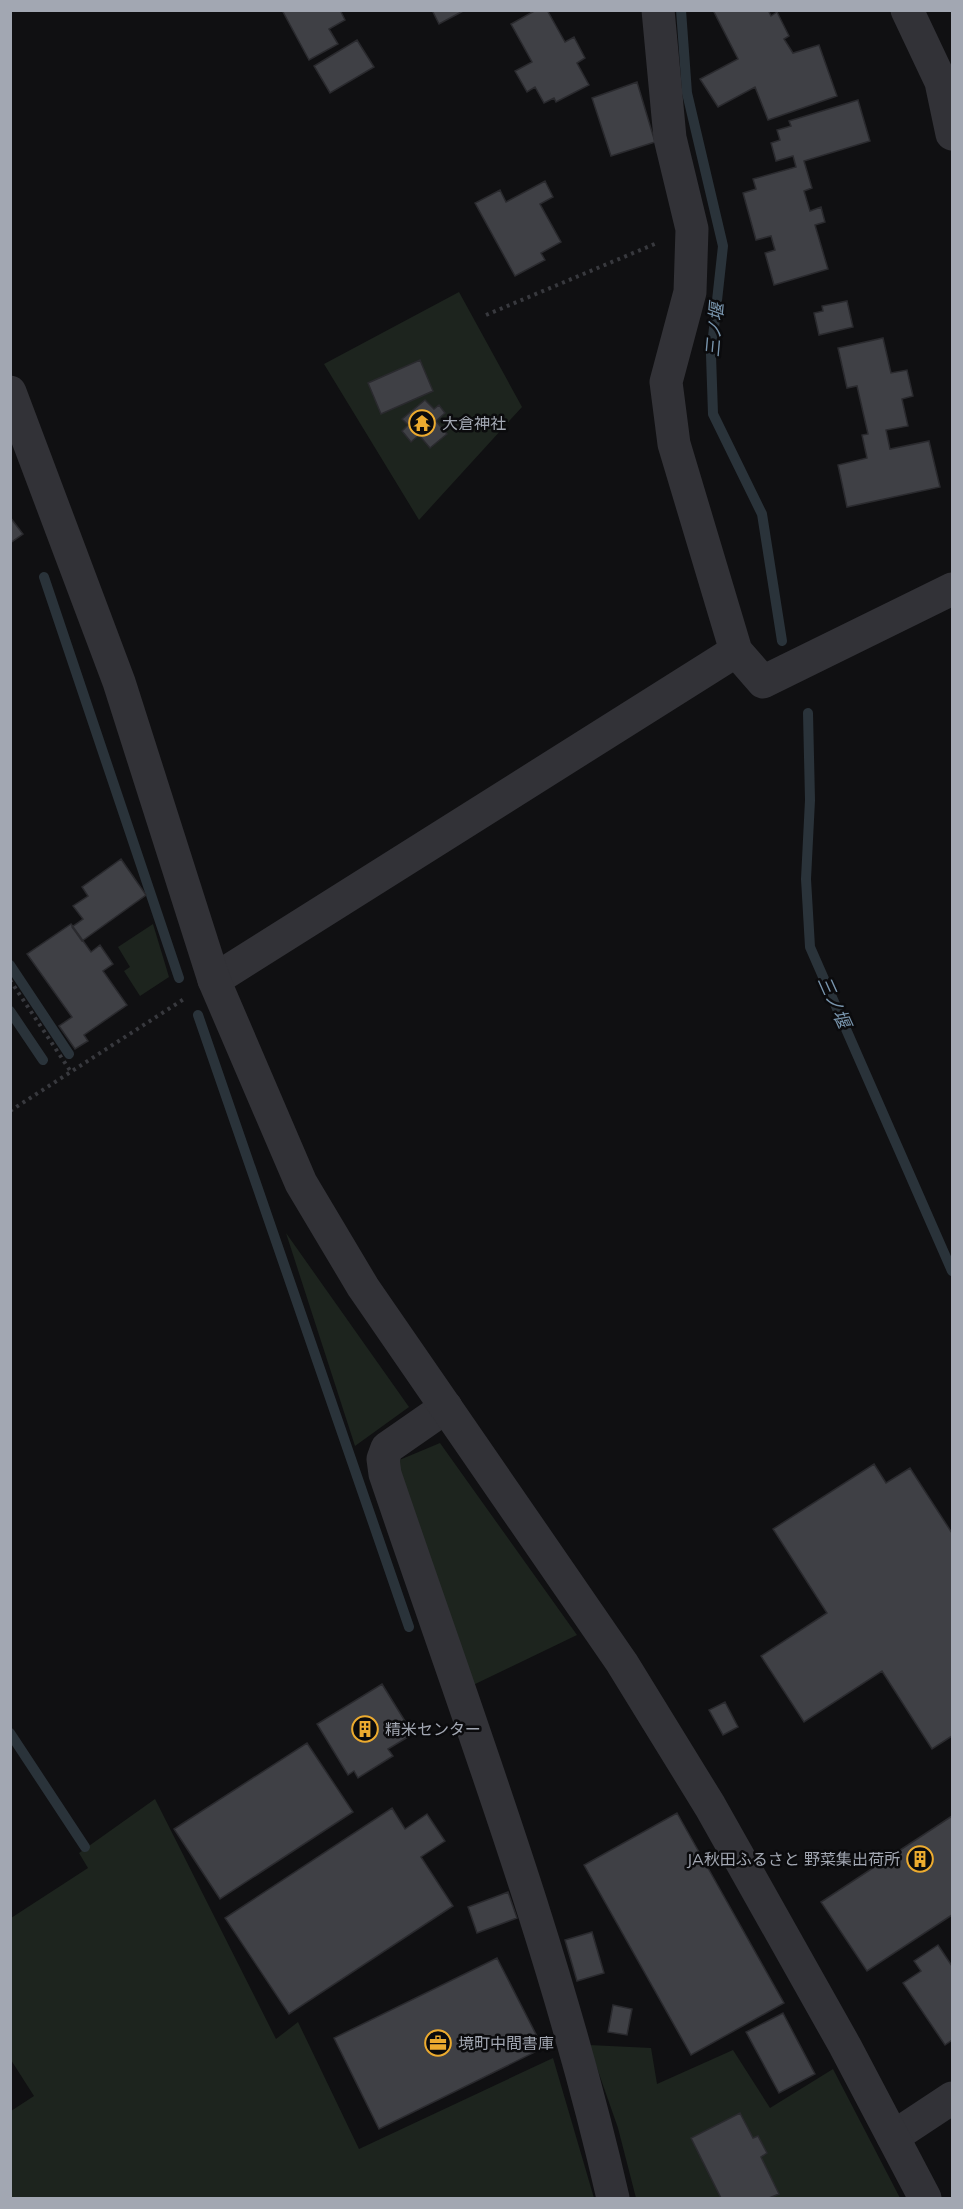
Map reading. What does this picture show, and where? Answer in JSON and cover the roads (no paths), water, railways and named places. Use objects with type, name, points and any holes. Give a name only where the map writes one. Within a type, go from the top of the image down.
[{"type":"street","points":[[658,10],[670,138],[692,229],[690,292],[666,382],[674,444],[736,651],[763,682],[952,588]]},
{"type":"street","points":[[907,10],[941,82],[952,134]]},
{"type":"street","points":[[10,392],[119,682],[214,980],[301,1183],[363,1287],[622,1663],[710,1806],[925,2199]]},
{"type":"street","points":[[214,980],[736,651]]},
{"type":"street","points":[[446,1407],[387,1448],[383,1459],[385,1474],[527,1895],[598,2132],[613,2199]]},
{"type":"street","points":[[893,2137],[952,2098]]},
{"type":"waterway","name":"三ノ堰","points":[[681,10],[687,93],[723,246],[711,355],[713,414],[762,514],[782,641]]},
{"type":"waterway","points":[[44,577],[179,978]]},
{"type":"waterway","name":"三ノ堰","points":[[808,713],[810,800],[806,879],[810,947],[952,1271]]},
{"type":"waterway","points":[[10,965],[69,1054]]},
{"type":"waterway","points":[[10,1011],[43,1060]]},
{"type":"waterway","points":[[198,1015],[409,1627]]},
{"type":"waterway","points":[[10,1733],[85,1847]]},
{"type":"place","name":"大倉神社","points":[[422,423]]},
{"type":"place","name":"精米センター","points":[[365,1729]]},
{"type":"place","name":"JA秋田ふるさと 野菜集出荷所","points":[[920,1859]]},
{"type":"place","name":"境町中間書庫","points":[[438,2043]]}]
